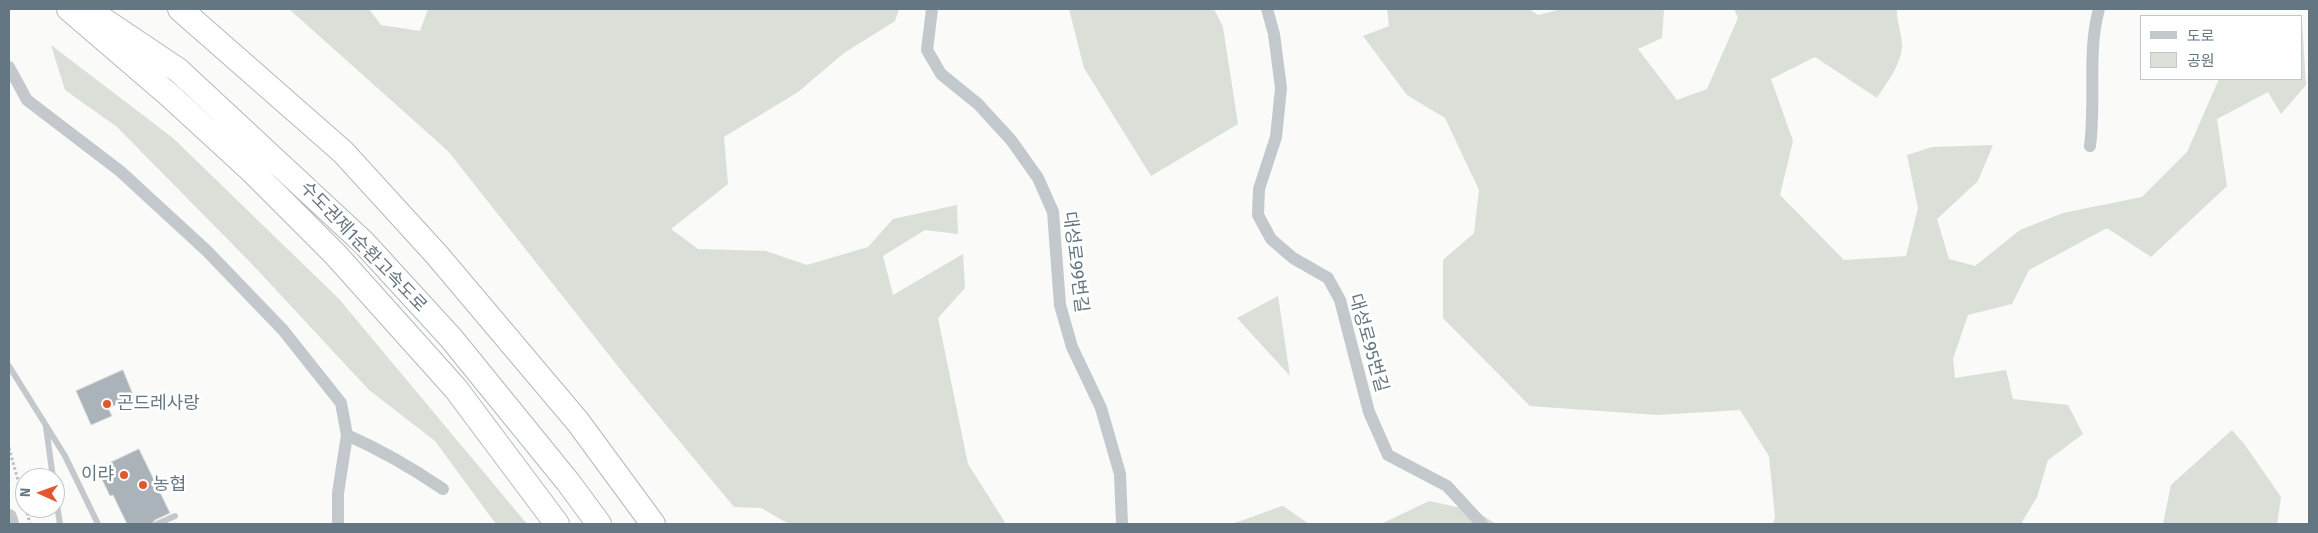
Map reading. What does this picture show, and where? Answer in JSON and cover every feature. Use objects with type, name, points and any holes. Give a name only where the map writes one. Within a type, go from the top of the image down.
[{"type":"highway","name":"수도권제1순환고속도로","points":[[69,9],[168,94],[238,158],[335,254],[456,389],[557,524]]},
{"type":"highway","name":"수도권제1순환고속도로","points":[[87,9],[178,70],[364,243],[451,338],[568,482],[599,524]]},
{"type":"highway","points":[[180,9],[343,152],[430,247],[578,422],[653,524]]},
{"type":"street","name":"대성로99번길","points":[[932,9],[927,50],[941,74],[978,104],[1012,140],[1038,178],[1053,212],[1060,305],[1072,347],[1101,408],[1120,474],[1122,524]]},
{"type":"street","name":"대성로95번길","points":[[1267,9],[1274,34],[1281,88],[1276,137],[1258,189],[1258,215],[1270,240],[1292,258],[1328,278],[1340,300],[1369,412],[1388,455],[1446,486],[1482,524]]},
{"type":"street","points":[[2090,146],[2093,126],[2094,26],[2099,9]]},
{"type":"street","points":[[9,67],[27,100],[120,171],[207,251],[283,330],[341,403],[347,435],[338,493],[338,524]]},
{"type":"street","points":[[347,435],[413,468],[443,489]]},
{"type":"street","points":[[9,518],[11,524]]},
{"type":"lane","points":[[9,366],[65,456],[98,524]]},
{"type":"lane","points":[[46,425],[52,468]]},
{"type":"lane","points":[[157,524],[176,516]]},
{"type":"path","points":[[9,448],[15,470]]},
{"type":"green space","points":[[289,9],[369,9],[381,25],[420,31],[428,9],[899,9],[895,21],[844,53],[798,92],[724,137],[728,184],[671,229],[698,249],[766,251],[807,265],[868,247],[893,219],[957,205],[958,234],[925,230],[883,256],[893,295],[963,254],[965,288],[938,318],[968,464],[1006,524],[789,524],[761,508],[734,507],[628,379],[448,151]]},
{"type":"green space","points":[[1069,9],[1214,9],[1223,27],[1238,124],[1151,176],[1084,68]]},
{"type":"green space","points":[[1387,9],[1529,9],[1538,15],[1562,9],[1664,9],[1662,38],[1638,49],[1677,100],[1707,89],[1738,18],[1734,9],[1897,9],[1902,44],[1901,55],[1877,98],[1815,57],[1771,79],[1793,141],[1780,195],[1844,260],[1906,256],[1918,208],[1907,155],[1932,147],[1993,145],[1978,181],[1937,219],[1949,259],[1975,266],[2020,230],[2063,213],[2142,197],[2187,152],[2219,80],[2303,80],[2303,36],[2306,85],[2281,114],[2268,92],[2217,119],[2227,186],[2151,257],[2107,228],[2029,270],[2012,304],[1968,315],[1953,359],[1955,378],[2006,370],[2013,399],[2068,405],[2083,434],[2048,460],[2037,497],[2022,522],[2023,524],[1773,524],[1775,517],[1769,456],[1740,410],[1657,415],[1530,406],[1443,318],[1443,260],[1474,233],[1479,190],[1445,118],[1407,95],[1363,36],[1389,26]]},
{"type":"green space","points":[[51,45],[173,138],[339,299],[527,524],[496,524],[435,441],[369,390],[250,262],[117,127],[65,90]]},
{"type":"green space","points":[[1278,296],[1290,376],[1237,318]]},
{"type":"green space","points":[[2232,430],[2245,445],[2281,497],[2277,524],[2163,524],[2171,485]]},
{"type":"green space","points":[[1429,501],[1476,511],[1496,524],[1381,524]]},
{"type":"green space","points":[[1282,506],[1309,524],[1232,524]]},
{"type":"building","points":[[123,370],[134,397],[108,408],[112,416],[91,425],[76,391]]},
{"type":"building","points":[[139,449],[170,513],[155,520],[152,524],[127,524],[113,495],[110,496],[97,469]]},
{"type":"place","name":"곤드레사랑","points":[[107,404]]},
{"type":"place","name":"이랴","points":[[124,475]]},
{"type":"place","name":"농협","points":[[143,485]]}]
